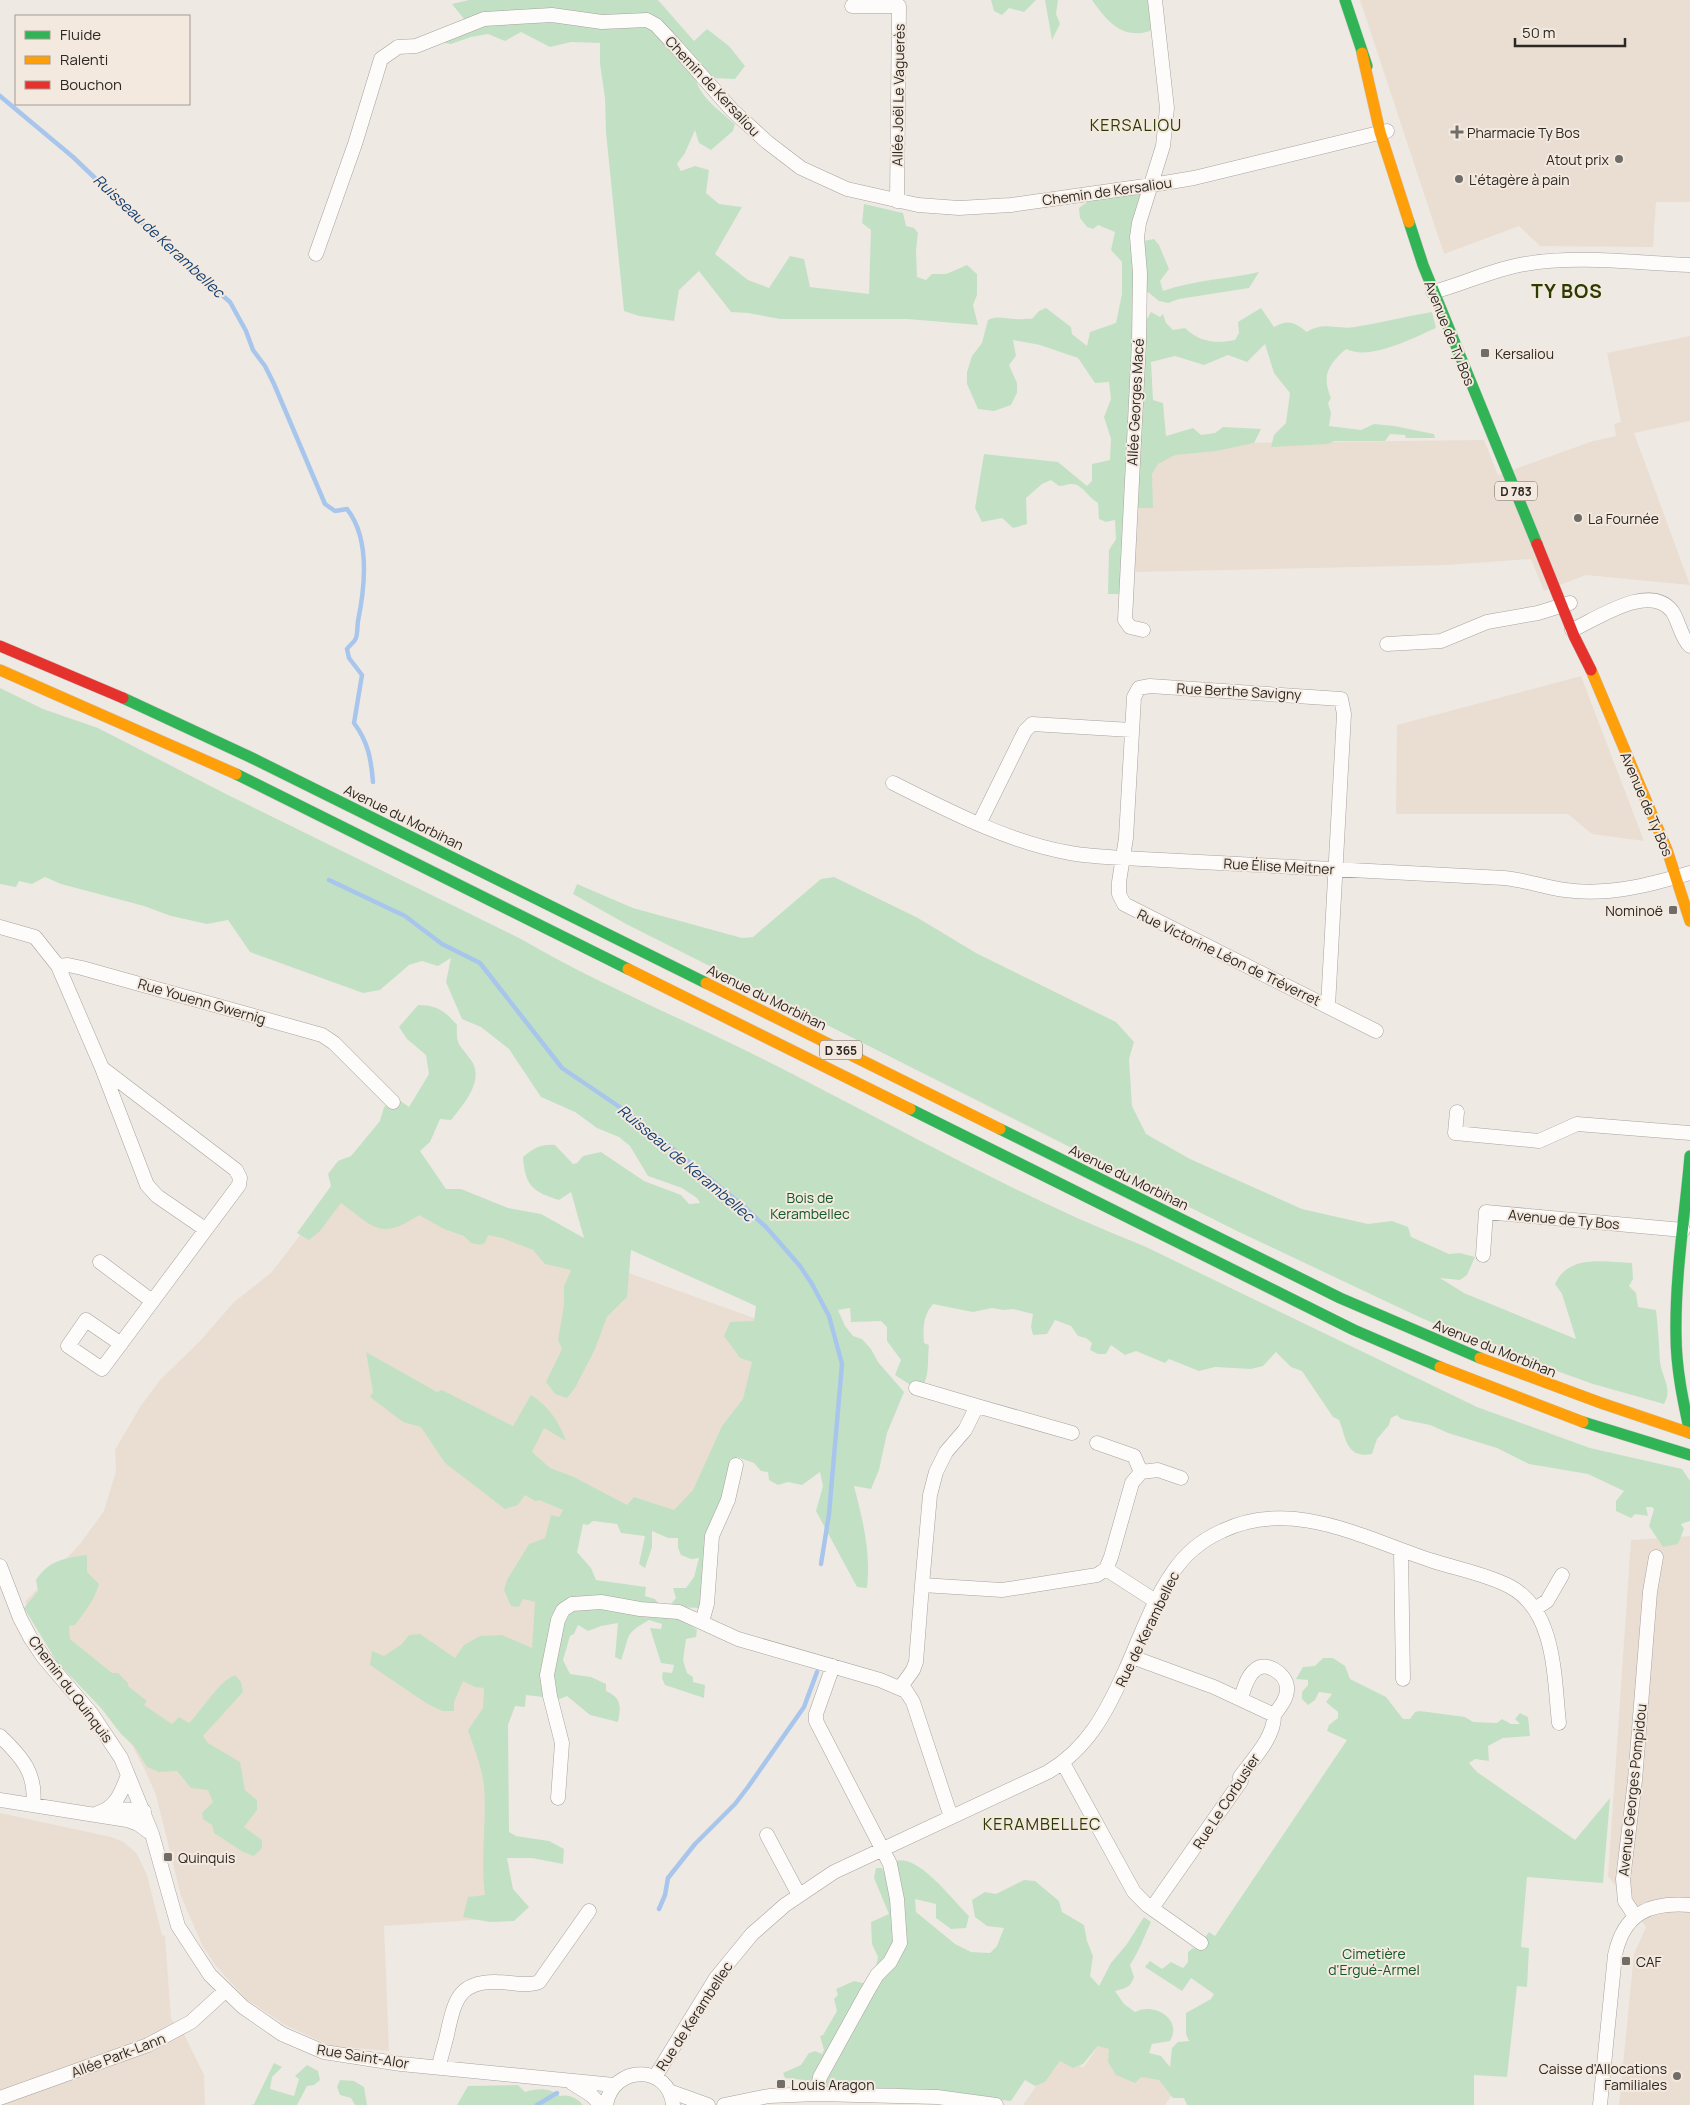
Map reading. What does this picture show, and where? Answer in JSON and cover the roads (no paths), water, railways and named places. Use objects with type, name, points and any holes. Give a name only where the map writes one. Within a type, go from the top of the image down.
[{"type":"main road","name":"Avenue de Ty Bos","points":[[1345,0],[1385,131],[1404,211],[1443,289],[1566,604]]},
{"type":"main road","name":"Avenue de Ty Bos","points":[[1385,131],[1429,245]]},
{"type":"main road","name":"Avenue de Ty Bos","points":[[1456,315],[1575,628],[1600,689],[1683,875],[1690,922]]},
{"type":"main road","name":"Avenue du Morbihan","points":[[0,646],[118,696],[250,757],[1340,1298],[1415,1332],[1558,1389],[1690,1433]]},
{"type":"main road","name":"D 365","points":[[0,670],[206,759],[1354,1330],[1515,1398],[1580,1421],[1690,1455]]},
{"type":"main road","points":[[1690,1156],[1676,1336],[1682,1398],[1690,1433]]},
{"type":"street","name":"Allée Georges Macé","points":[[1143,630],[1130,628],[1125,620],[1139,342],[1140,273],[1137,246],[1139,224],[1163,146],[1168,108],[1155,0]]},
{"type":"street","name":"Allée Joël Le Vaguerès","points":[[852,6],[899,6],[897,201]]},
{"type":"street","name":"Chemin de Kersaliou","points":[[316,254],[355,144],[381,59],[398,47],[416,46],[484,19],[552,15],[602,22],[647,20],[656,25],[732,110],[783,156],[818,178],[865,195],[938,207],[978,207],[1194,178],[1385,131]]},
{"type":"street","points":[[1443,289],[1507,268],[1538,262],[1561,260],[1690,265]]},
{"type":"street","points":[[1575,628],[1631,603],[1653,600],[1662,602],[1671,611],[1690,646]]},
{"type":"street","points":[[1387,644],[1434,643],[1487,622],[1566,604]]},
{"type":"street","name":"Rue Berthe Savigny","points":[[1123,858],[1134,697],[1139,688],[1160,687],[1341,699],[1344,714],[1337,869]]},
{"type":"street","points":[[979,824],[1025,731],[1032,724],[1131,730]]},
{"type":"street","name":"Rue Élise Meitner","points":[[893,783],[979,824],[1014,838],[1070,853],[1123,858],[1518,879],[1565,890],[1596,891],[1653,885],[1683,875]]},
{"type":"street","name":"Rue Victorine Léon de Tréverret","points":[[1123,858],[1119,894],[1124,904],[1376,1031]]},
{"type":"street","points":[[1328,1006],[1337,869]]},
{"type":"street","points":[[0,927],[36,937],[58,966],[102,1068],[148,1185],[157,1196],[206,1229]]},
{"type":"street","name":"Rue Youenn Gwernig","points":[[58,966],[68,965],[82,968],[322,1035],[334,1043],[393,1102]]},
{"type":"street","points":[[102,1068],[239,1174],[239,1185],[121,1344]]},
{"type":"street","points":[[1457,1112],[1455,1133],[1539,1140],[1577,1124],[1690,1133]]},
{"type":"street","name":"Avenue de Ty Bos","points":[[1483,1255],[1486,1212],[1683,1230]]},
{"type":"street","points":[[100,1262],[152,1301]]},
{"type":"street","points":[[916,1388],[1072,1433]]},
{"type":"street","points":[[900,1688],[913,1670],[916,1662],[930,1495],[936,1472],[946,1452],[965,1430],[977,1406]]},
{"type":"street","points":[[1097,1443],[1134,1456],[1141,1472]]},
{"type":"street","points":[[702,1622],[707,1604],[712,1536],[728,1500],[736,1466]]},
{"type":"street","points":[[922,1585],[1002,1590],[1097,1575],[1106,1568],[1111,1557],[1132,1483],[1141,1472],[1158,1470],[1181,1478]]},
{"type":"street","name":"Rue de Kerambellec","points":[[655,2078],[695,2010],[729,1961],[762,1924],[834,1872],[1048,1772],[1063,1763],[1077,1750],[1097,1726],[1171,1574],[1189,1553],[1214,1535],[1254,1519],[1272,1517],[1307,1519],[1401,1551],[1502,1582],[1518,1590],[1535,1609],[1543,1626],[1551,1654],[1559,1723]]},
{"type":"street","points":[[1401,1551],[1403,1679]]},
{"type":"street","name":"Avenue Georges Pompidou","points":[[1635,1916],[1625,1901],[1622,1879],[1635,1780],[1650,1587],[1656,1556]]},
{"type":"street","name":"Chemin du Quinquis","points":[[0,1566],[20,1618],[30,1637],[44,1658],[103,1729],[128,1775],[144,1812]]},
{"type":"street","points":[[1106,1568],[1157,1602]]},
{"type":"street","points":[[1535,1609],[1547,1601],[1562,1575]]},
{"type":"street","points":[[558,1798],[562,1743],[548,1687],[547,1675],[555,1629],[563,1610],[578,1602],[601,1602],[640,1609],[674,1611],[738,1639],[833,1666],[900,1688],[913,1702],[951,1817]]},
{"type":"street","points":[[1132,1657],[1241,1698],[1274,1715]]},
{"type":"street","points":[[817,2094],[820,2077],[877,1975],[890,1962],[900,1943],[893,1872],[816,1721],[816,1714],[833,1666]]},
{"type":"street","name":"Rue Le Corbusier","points":[[1152,1908],[1242,1781],[1240,1777],[1275,1725],[1274,1715],[1286,1698],[1287,1687],[1282,1675],[1266,1666],[1254,1670],[1241,1698]]},
{"type":"street","points":[[0,1736],[32,1776],[35,1788],[33,1805]]},
{"type":"street","points":[[1063,1763],[1128,1883],[1140,1898],[1152,1908],[1201,1943]]},
{"type":"street","points":[[111,1808],[121,1793],[128,1775]]},
{"type":"street","points":[[0,1800],[127,1820],[138,1824],[152,1834]]},
{"type":"street","points":[[94,1814],[111,1808],[144,1812]]},
{"type":"street","name":"Rue Saint-Alor","points":[[144,1812],[178,1926],[206,1970],[225,1992],[271,2028],[310,2048],[372,2060],[614,2084]]},
{"type":"street","points":[[767,1835],[800,1895]]},
{"type":"street","points":[[1600,2105],[1615,1955],[1622,1933],[1635,1916],[1657,1906],[1690,1905]]},
{"type":"street","points":[[439,2067],[454,2005],[459,1995],[468,1987],[485,1982],[530,1984],[539,1982],[589,1910]]},
{"type":"street","name":"Allée Park-Lann","points":[[0,2098],[148,2046],[191,2022],[225,1992]]},
{"type":"street","points":[[606,2105],[614,2084],[633,2074],[644,2074],[655,2078],[669,2091],[708,2105]]},
{"type":"street","name":"Rue Saint-Alor","points":[[567,2080],[591,2095],[600,2105]]},
{"type":"street","points":[[669,2091],[673,2105]]},
{"type":"street","points":[[724,2105],[770,2096],[817,2094],[937,2097],[996,2105]]},
{"type":"waterway","name":"Ruisseau de Kerambellec","points":[[0,96],[73,157],[165,245],[230,302],[246,331],[253,350],[265,366],[274,384],[325,504],[335,511],[347,509],[354,521],[362,548],[364,578],[357,636],[347,649],[349,658],[362,675],[354,723],[363,737],[368,751],[373,782]]},
{"type":"waterway","name":"Ruisseau de Kerambellec","points":[[329,880],[405,916],[442,944],[480,963],[562,1068],[630,1114],[743,1206],[766,1227],[800,1266],[829,1316],[842,1364],[829,1514],[821,1564]]},
{"type":"waterway","name":"Ruisseau de Kerambellec","points":[[659,1909],[665,1895],[668,1878],[695,1844],[735,1804],[748,1787],[804,1707],[817,1672]]},
{"type":"waterway","name":"Ruisseau de Kerambellec","points":[[537,2105],[557,2093]]},
{"type":"place","name":"Pharmacie Ty Bos","points":[[1457,132]]},
{"type":"place","name":"Atout prix","points":[[1619,159]]},
{"type":"place","name":"L'étagère à pain","points":[[1459,179]]},
{"type":"place","name":"Kersaliou","points":[[1485,353]]},
{"type":"place","name":"La Fournée","points":[[1578,518]]},
{"type":"place","name":"Nominoë","points":[[1673,910]]},
{"type":"place","name":"Quinquis","points":[[168,1857]]},
{"type":"place","name":"CAF","points":[[1626,1961]]},
{"type":"place","name":"Caisse d'Allocations Familiales","points":[[1677,2076]]},
{"type":"place","name":"Louis Aragon","points":[[781,2084]]},
{"type":"district","name":"KERSALIOU","points":[[1136,125]]},
{"type":"district","name":"TY BOS","points":[[1567,291]]},
{"type":"district","name":"KERAMBELLEC","points":[[1042,1824]]},
{"type":"park label","name":"Bois de Kerambellec","points":[[810,1206]]},
{"type":"park label","name":"Cimetière d'Ergué-Armel","points":[[1374,1962]]}]
